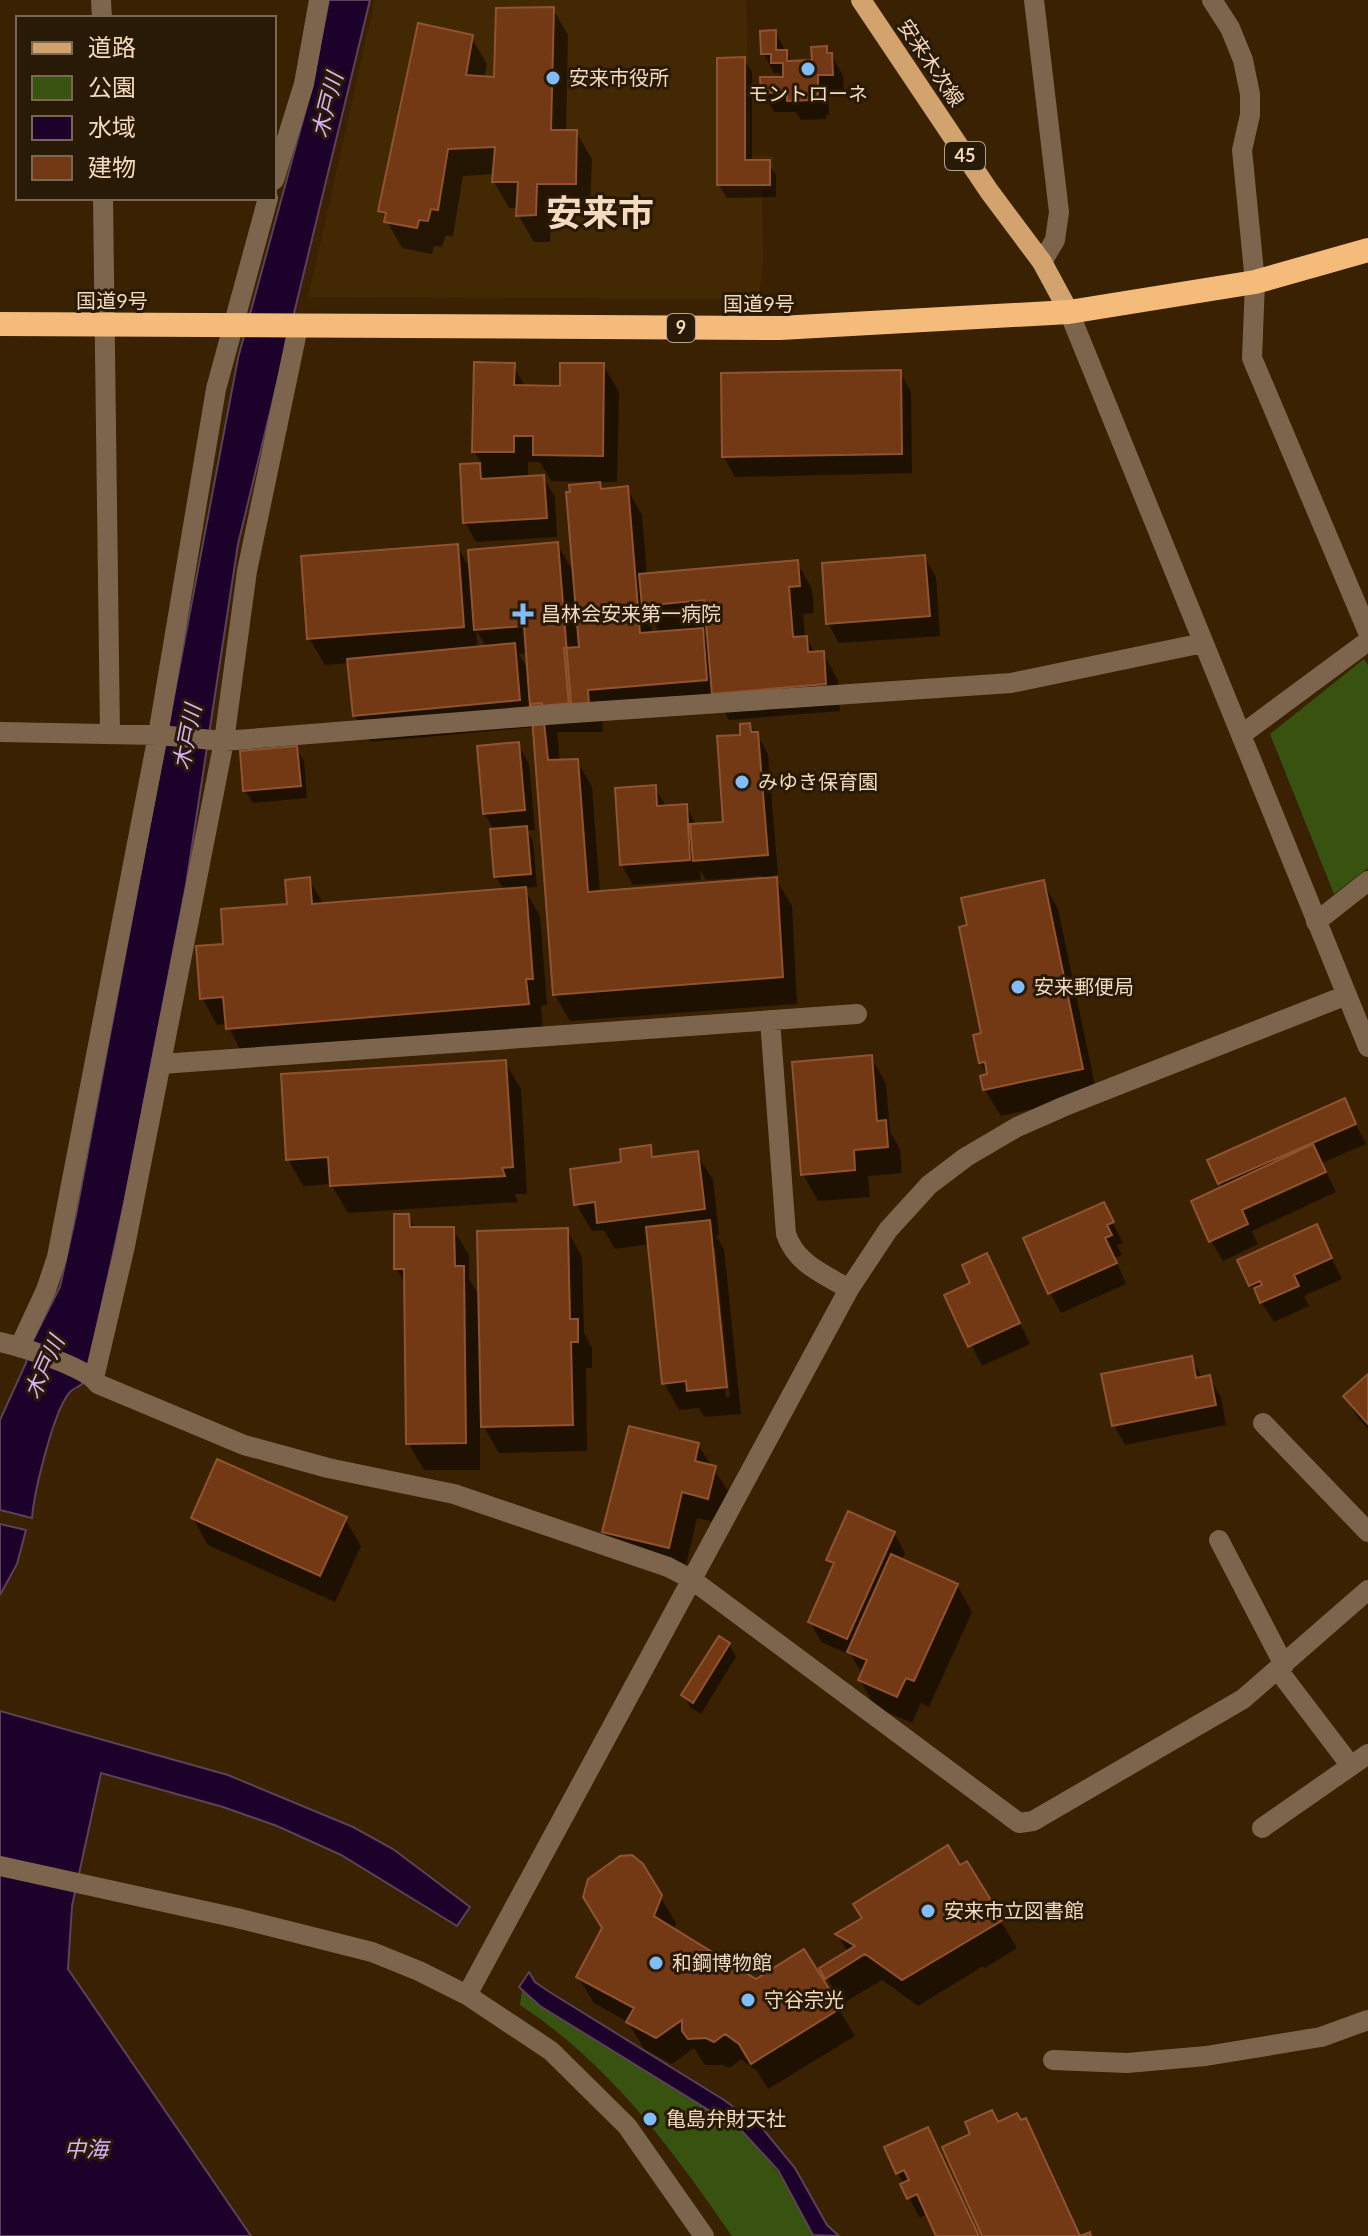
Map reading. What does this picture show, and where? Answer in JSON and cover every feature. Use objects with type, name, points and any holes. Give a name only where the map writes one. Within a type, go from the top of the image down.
[{"type":"highway","name":"国道9号","points":[[0,324],[780,328],[1069,312],[1255,282],[1368,250]]},
{"type":"main road","name":"安来木次線","points":[[861,0],[989,191],[1042,262],[1069,312]]},
{"type":"street","points":[[276,174],[304,84],[319,0]]},
{"type":"street","points":[[1034,0],[1059,212],[1055,240],[1042,262]]},
{"type":"street","points":[[1212,0],[1230,28],[1243,60],[1250,94],[1250,115],[1242,150],[1255,282],[1252,358],[1368,632]]},
{"type":"street","points":[[103,200],[110,734]]},
{"type":"street","points":[[268,200],[236,326],[216,389],[160,735],[57,1257],[46,1290],[15,1346],[244,1445],[328,1468],[454,1494],[668,1567],[691,1579],[1019,1823],[1033,1821],[1243,1699],[1368,1590]]},
{"type":"street","points":[[1069,312],[1368,1047]]},
{"type":"street","points":[[88,1375],[125,1246],[220,741],[247,571],[296,327]]},
{"type":"street","points":[[1241,735],[1368,641]]},
{"type":"street","points":[[0,732],[160,735],[220,741],[1011,683],[1203,643]]},
{"type":"street","points":[[1316,922],[1368,881]]},
{"type":"street","points":[[467,1995],[849,1289],[888,1230],[929,1185],[966,1157],[1017,1127],[1347,995]]},
{"type":"street","points":[[161,1064],[857,1014]]},
{"type":"street","points":[[770,1020],[786,1234],[794,1253],[801,1260],[849,1289]]},
{"type":"street","points":[[1263,1423],[1368,1532]]},
{"type":"street","points":[[1219,1540],[1281,1668],[1359,1760],[1262,1828]]},
{"type":"street","points":[[0,1866],[372,1952],[467,1995],[551,2051],[627,2126],[704,2236]]},
{"type":"street","points":[[1053,2060],[1127,2063],[1206,2056],[1321,2037],[1368,2020]]},
{"type":"shaded area","name":"安来市役所","points":[[375,0],[746,0],[751,156],[773,156],[774,189],[762,190],[763,259],[759,299],[308,297]]},
{"type":"green space","points":[[1364,659],[1368,665],[1368,868],[1334,894],[1270,734]]},
{"type":"green space","points":[[522,1990],[540,2006],[741,2130],[774,2167],[814,2236],[732,2236],[662,2140],[611,2081],[583,2054],[520,2005]]},
{"type":"water","name":"木戸川","points":[[329,0],[370,0],[238,544],[186,885],[125,1199],[88,1367],[82,1384],[71,1391],[58,1414],[41,1471],[32,1518],[0,1510],[0,1420],[26,1363],[31,1344],[60,1287],[238,358],[312,87]]},
{"type":"water","points":[[0,1524],[26,1530],[17,1564],[0,1595]]},
{"type":"water","name":"中海","points":[[0,1711],[228,1775],[353,1827],[393,1849],[470,1907],[457,1926],[341,1855],[277,1826],[223,1807],[101,1773],[72,1906],[68,1969],[251,2236],[0,2236]]},
{"type":"water","points":[[529,1972],[535,1982],[548,1991],[724,2100],[762,2128],[795,2168],[827,2225],[839,2236],[813,2235],[778,2170],[741,2130],[540,2006],[519,1987]]},
{"type":"building","points":[[554,7],[551,130],[577,130],[576,184],[537,184],[536,215],[516,216],[518,182],[492,182],[495,147],[448,149],[438,210],[431,209],[428,221],[419,220],[417,228],[384,222],[386,213],[378,211],[418,23],[473,35],[466,75],[494,77],[496,8]]},
{"type":"building","name":"モントローネ","points":[[776,30],[776,50],[787,50],[787,61],[812,60],[811,47],[827,46],[827,53],[832,53],[833,75],[818,75],[815,100],[787,101],[787,92],[761,93],[760,77],[783,77],[783,63],[771,63],[771,54],[761,54],[760,31]]},
{"type":"building","points":[[745,57],[745,160],[770,160],[770,185],[717,185],[717,58]]},
{"type":"building","points":[[474,362],[515,363],[514,385],[560,386],[560,363],[604,363],[603,456],[533,455],[533,436],[514,436],[514,452],[472,452]]},
{"type":"building","points":[[901,370],[902,454],[722,457],[721,373]]},
{"type":"building","points":[[480,463],[481,479],[544,475],[547,518],[463,523],[460,464]]},
{"type":"building","points":[[600,482],[601,489],[628,486],[640,633],[703,628],[707,680],[588,690],[589,705],[569,707],[564,648],[579,647],[566,492],[570,492],[569,485]]},
{"type":"building","points":[[558,542],[571,703],[530,707],[524,626],[474,630],[468,550]]},
{"type":"building","points":[[458,544],[464,627],[307,639],[301,556]]},
{"type":"building","points":[[925,555],[930,616],[826,624],[822,563]]},
{"type":"building","points":[[798,560],[800,586],[789,587],[793,637],[807,636],[808,652],[824,651],[826,684],[712,694],[704,600],[642,606],[639,574]]},
{"type":"building","points":[[515,643],[520,700],[353,716],[347,659]]},
{"type":"building","points":[[542,703],[548,760],[578,759],[588,892],[777,877],[783,977],[553,995],[531,704]]},
{"type":"building","points":[[750,723],[751,732],[758,732],[768,855],[693,861],[690,824],[723,822],[717,736],[740,735],[740,724]]},
{"type":"building","points":[[519,742],[525,810],[483,814],[477,746]]},
{"type":"building","points":[[297,746],[301,786],[243,791],[240,751]]},
{"type":"building","points":[[656,785],[657,806],[687,804],[690,860],[620,865],[615,788]]},
{"type":"building","points":[[527,826],[531,874],[494,877],[490,829]]},
{"type":"building","points":[[310,877],[312,904],[526,887],[533,979],[526,979],[529,1004],[226,1029],[223,997],[200,999],[196,946],[223,944],[221,909],[287,904],[285,880]]},
{"type":"building","points":[[1044,880],[1083,1069],[983,1090],[980,1076],[987,1074],[985,1062],[979,1063],[973,1035],[981,1033],[959,927],[967,925],[961,898]]},
{"type":"building","points":[[872,1055],[877,1121],[886,1120],[888,1147],[854,1150],[855,1170],[801,1175],[792,1062]]},
{"type":"building","points":[[506,1060],[513,1167],[502,1168],[505,1176],[330,1186],[328,1157],[286,1160],[281,1074]]},
{"type":"building","points":[[1345,1098],[1356,1124],[1218,1184],[1207,1160]]},
{"type":"building","points":[[1313,1144],[1326,1172],[1242,1210],[1248,1224],[1209,1242],[1191,1201]]},
{"type":"building","points":[[651,1145],[652,1157],[698,1151],[705,1209],[597,1223],[595,1202],[574,1205],[570,1169],[621,1162],[620,1149]]},
{"type":"building","points":[[1104,1202],[1114,1222],[1107,1225],[1112,1235],[1105,1238],[1117,1263],[1048,1294],[1023,1238]]},
{"type":"building","points":[[394,1214],[409,1214],[410,1227],[454,1227],[455,1266],[464,1266],[466,1443],[406,1444],[404,1269],[394,1269]]},
{"type":"building","points":[[710,1220],[727,1387],[687,1391],[686,1381],[662,1384],[646,1227]]},
{"type":"building","points":[[1317,1224],[1332,1258],[1294,1275],[1299,1286],[1260,1303],[1254,1288],[1262,1285],[1260,1281],[1249,1286],[1237,1260]]},
{"type":"building","points":[[568,1228],[570,1319],[578,1319],[578,1342],[571,1342],[573,1425],[481,1427],[477,1231]]},
{"type":"building","points":[[987,1253],[1020,1323],[968,1347],[944,1295],[970,1283],[962,1265]]},
{"type":"building","points":[[1192,1356],[1196,1378],[1210,1375],[1216,1405],[1112,1426],[1101,1374]]},
{"type":"building","points":[[1368,1374],[1368,1424],[1343,1396]]},
{"type":"building","points":[[629,1426],[699,1443],[695,1461],[716,1466],[708,1499],[682,1492],[669,1548],[602,1532]]},
{"type":"building","points":[[217,1459],[347,1517],[320,1576],[191,1518]]},
{"type":"building","points":[[848,1511],[895,1532],[847,1639],[808,1622],[834,1563],[826,1560]]},
{"type":"building","points":[[891,1554],[958,1584],[914,1681],[906,1678],[897,1697],[858,1680],[867,1660],[847,1652]]},
{"type":"building","points":[[719,1636],[730,1643],[693,1703],[681,1695]]},
{"type":"building","name":"安来市立図書館","points":[[948,1845],[960,1865],[967,1861],[1003,1920],[902,1980],[865,1954],[825,1979],[819,1968],[855,1946],[835,1934],[862,1918],[853,1904]]},
{"type":"building","name":"和鋼博物館","points":[[632,1855],[643,1864],[662,1895],[654,1916],[756,1979],[804,1949],[841,2008],[751,2064],[739,2044],[725,2034],[714,2042],[706,2038],[688,2039],[682,2031],[682,2020],[656,2038],[626,2022],[634,2008],[576,1977],[602,1928],[583,1897],[588,1879],[620,1856]]},
{"type":"building","points":[[992,2110],[998,2122],[1017,2113],[1021,2120],[1026,2118],[1080,2236],[982,2236],[942,2147],[970,2134],[965,2122]]},
{"type":"building","points":[[928,2127],[979,2236],[936,2236],[917,2194],[907,2199],[900,2184],[909,2180],[904,2170],[896,2174],[884,2147]]},
{"type":"place","name":"モントローネ","points":[[808,69]]},
{"type":"place","name":"安来市役所","points":[[553,78]]},
{"type":"place","name":"昌林会安来第一病院","points":[[523,614]]},
{"type":"place","name":"みゆき保育園","points":[[742,782]]},
{"type":"place","name":"安来郵便局","points":[[1018,987]]},
{"type":"place","name":"安来市立図書館","points":[[928,1911]]},
{"type":"place","name":"和鋼博物館","points":[[656,1963]]},
{"type":"place","name":"守谷宗光","points":[[748,2000]]},
{"type":"place","name":"亀島弁財天社","points":[[650,2119]]},
{"type":"district","name":"安来市","points":[[600,213]]}]
